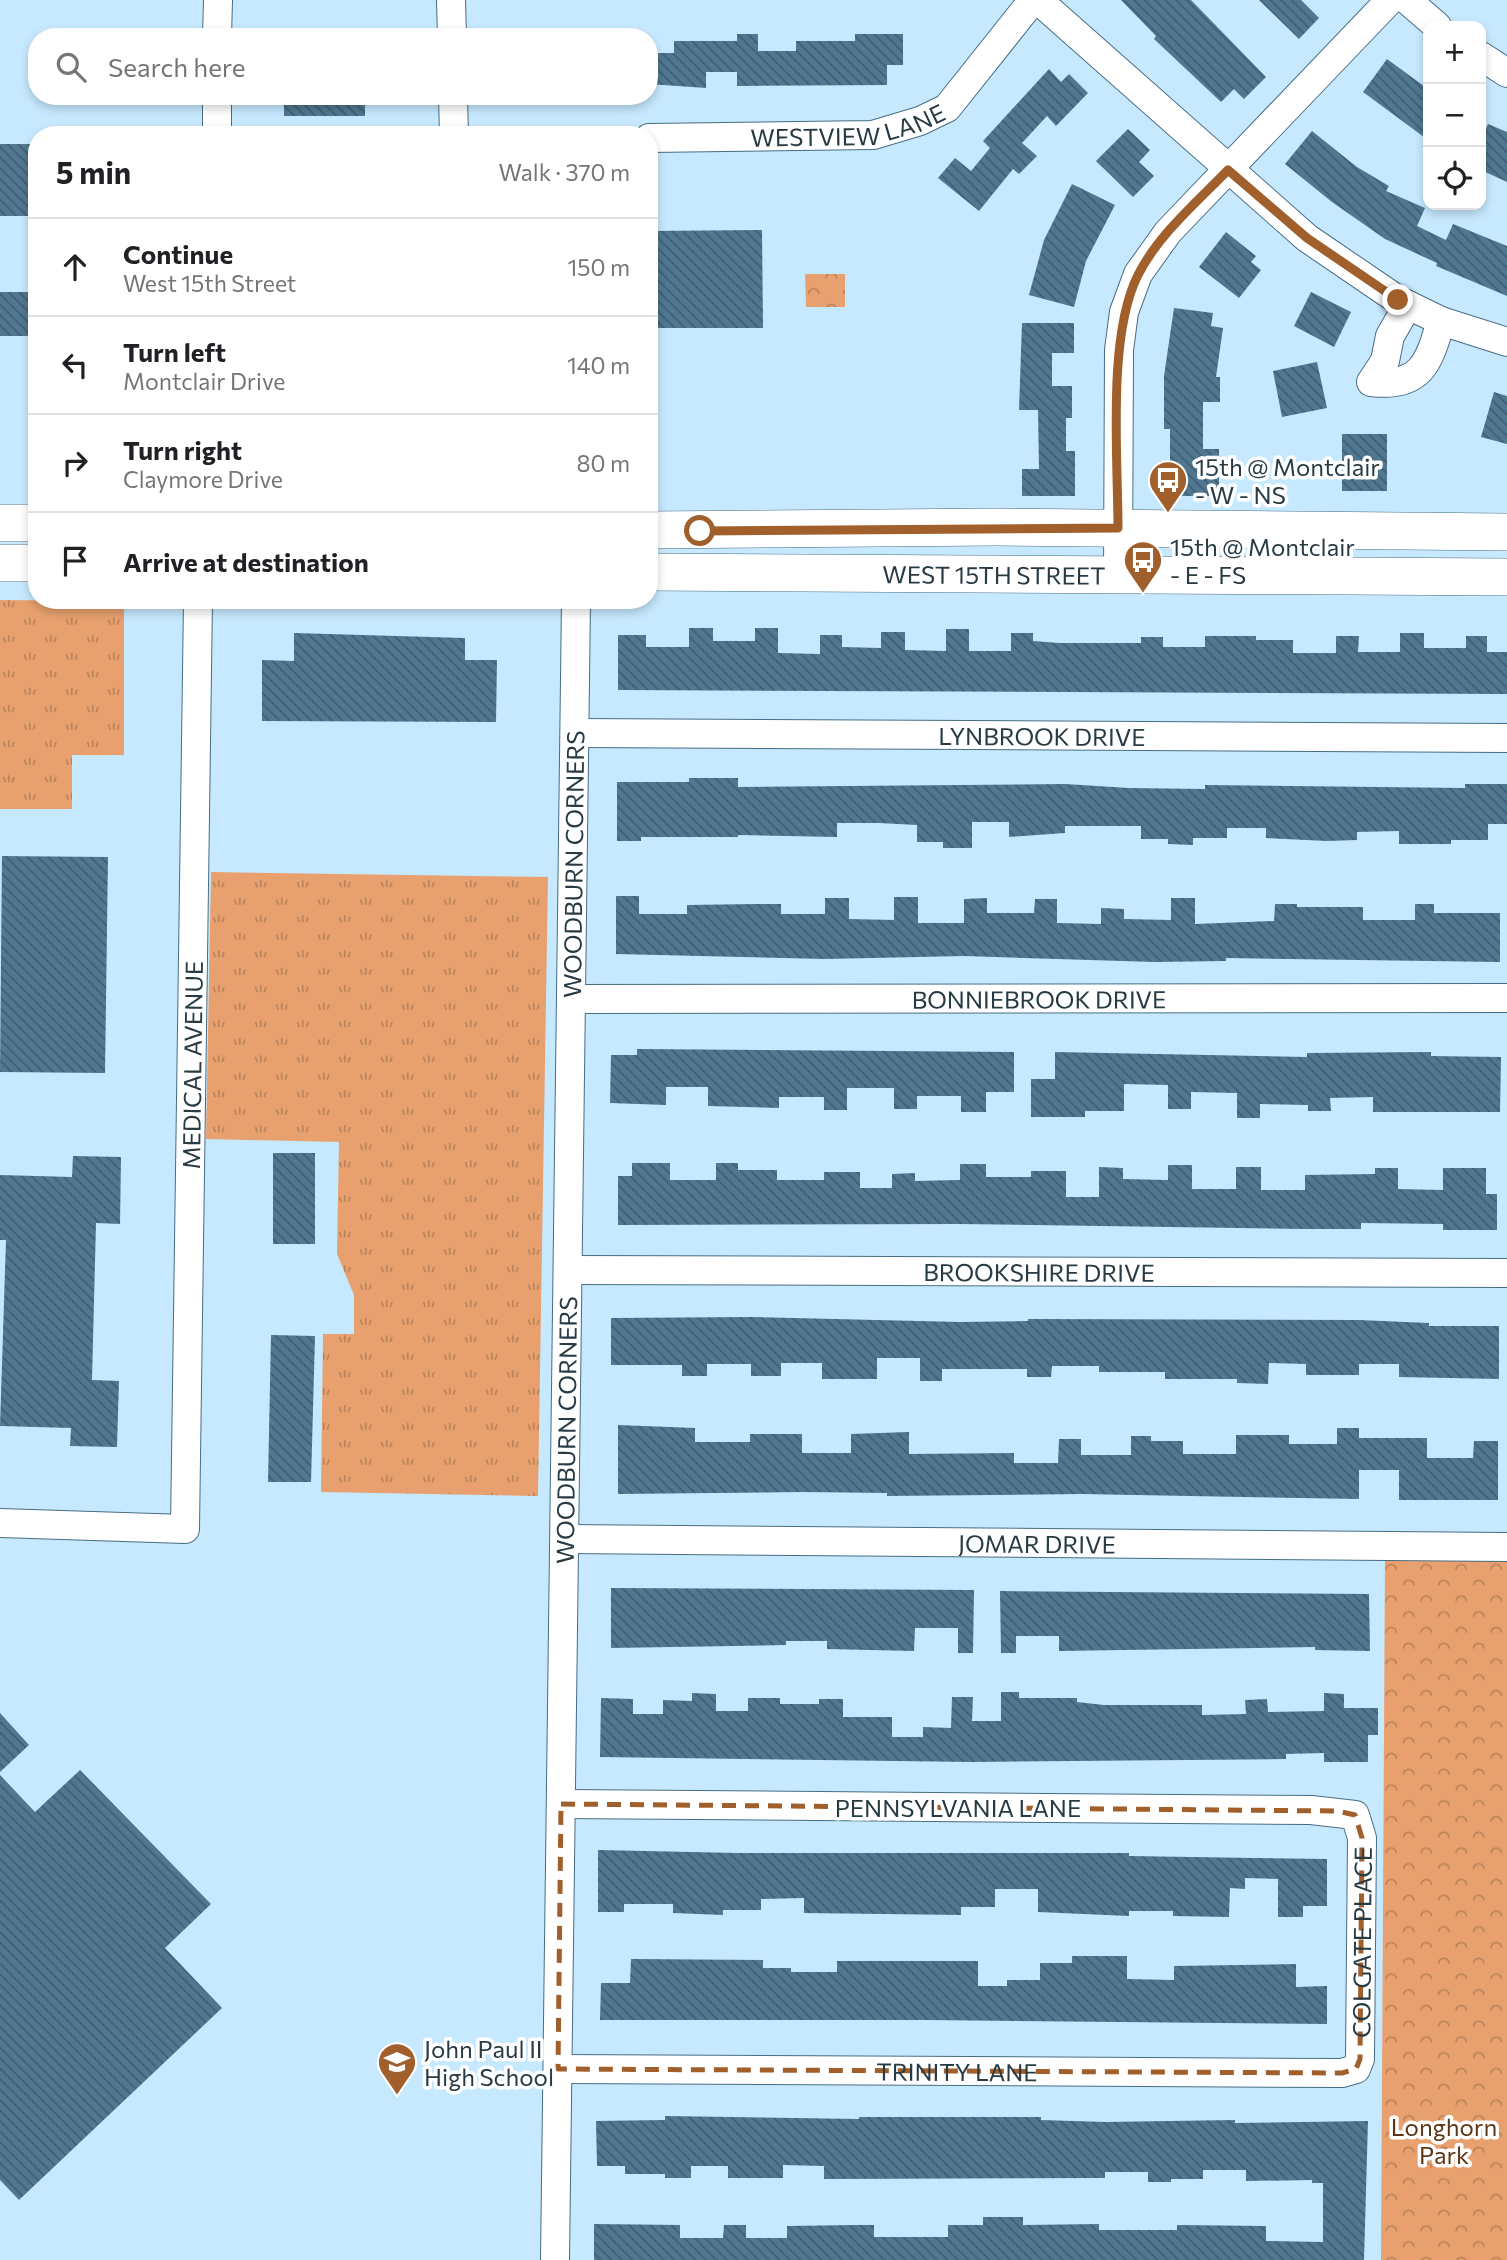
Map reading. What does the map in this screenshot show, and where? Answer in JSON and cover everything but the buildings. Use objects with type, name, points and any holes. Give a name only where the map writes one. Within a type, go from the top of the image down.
[{"type":"main road","points":[[0,523],[28,523]]},
{"type":"main road","name":"WEST 15TH STREET","points":[[658,530],[1118,528],[1507,532]]},
{"type":"main road","points":[[0,563],[28,563]]},
{"type":"main road","name":"WEST 15TH STREET","points":[[658,572],[1507,577]]},
{"type":"street","points":[[217,28],[218,0]]},
{"type":"street","points":[[451,0],[452,28]]},
{"type":"street","points":[[1035,0],[1307,238],[1408,305],[1441,321],[1507,342]]},
{"type":"street","name":"WESTVIEW LANE","points":[[658,138],[873,135],[920,121],[947,108],[1035,0]]},
{"type":"street","points":[[1118,576],[1119,350],[1125,312],[1138,274],[1168,232],[1390,0]]},
{"type":"street","points":[[1407,0],[1431,21]]},
{"type":"street","points":[[1486,59],[1507,73]]},
{"type":"street","points":[[216,126],[217,105]]},
{"type":"street","points":[[453,105],[454,126]]},
{"type":"street","points":[[1408,305],[1390,336],[1385,361],[1371,382],[1391,385],[1408,381],[1431,356],[1441,321]]},
{"type":"street","name":"MEDICAL AVENUE","points":[[0,1523],[185,1529],[198,609]]},
{"type":"street","name":"WOODBURN CORNERS","points":[[555,2260],[570,1270],[576,609]]},
{"type":"street","name":"LYNBROOK DRIVE","points":[[576,733],[1507,738]]},
{"type":"street","name":"BONNIEBROOK DRIVE","points":[[572,999],[1507,998]]},
{"type":"street","name":"BROOKSHIRE DRIVE","points":[[570,1270],[1507,1273]]},
{"type":"street","name":"JOMAR DRIVE","points":[[566,1539],[1507,1547]]},
{"type":"street","name":"PENNSYLVANIA LANE","points":[[561,1804],[1311,1810],[1355,1815]]},
{"type":"street","name":"COLGATE PLACE","points":[[1355,1815],[1362,1838],[1360,2059],[1356,2069]]},
{"type":"street","name":"TRINITY LANE","points":[[558,2069],[1329,2073],[1356,2069]]},
{"type":"highlighted area","points":[[561,1804],[1337,1811],[1355,1815],[1362,1838],[1360,2059],[1356,2069],[1342,2073],[558,2069]]},
{"type":"green space","points":[[805,274],[845,274],[845,307],[806,307]]},
{"type":"green space","points":[[0,600],[28,600],[28,609],[124,609],[124,755],[72,755],[72,809],[0,809]]},
{"type":"green space","points":[[211,872],[548,877],[538,1496],[321,1492],[323,1334],[354,1334],[354,1295],[337,1254],[339,1142],[206,1139]]},
{"type":"green space","name":"Longhorn Park","points":[[1385,1557],[1507,1558],[1507,2260],[1381,2260]]},
{"type":"place","name":"15th @ Montclair - W - NS","points":[[1168,514]]},
{"type":"place","name":"15th @ Montclair - E - FS","points":[[1143,594]]},
{"type":"place","name":"John Paul II High School","points":[[397,2096]]},
{"type":"route","points":[[700,531],[1118,528],[1119,350],[1125,312],[1138,274],[1168,232],[1228,170],[1307,238],[1398,300]]}]
